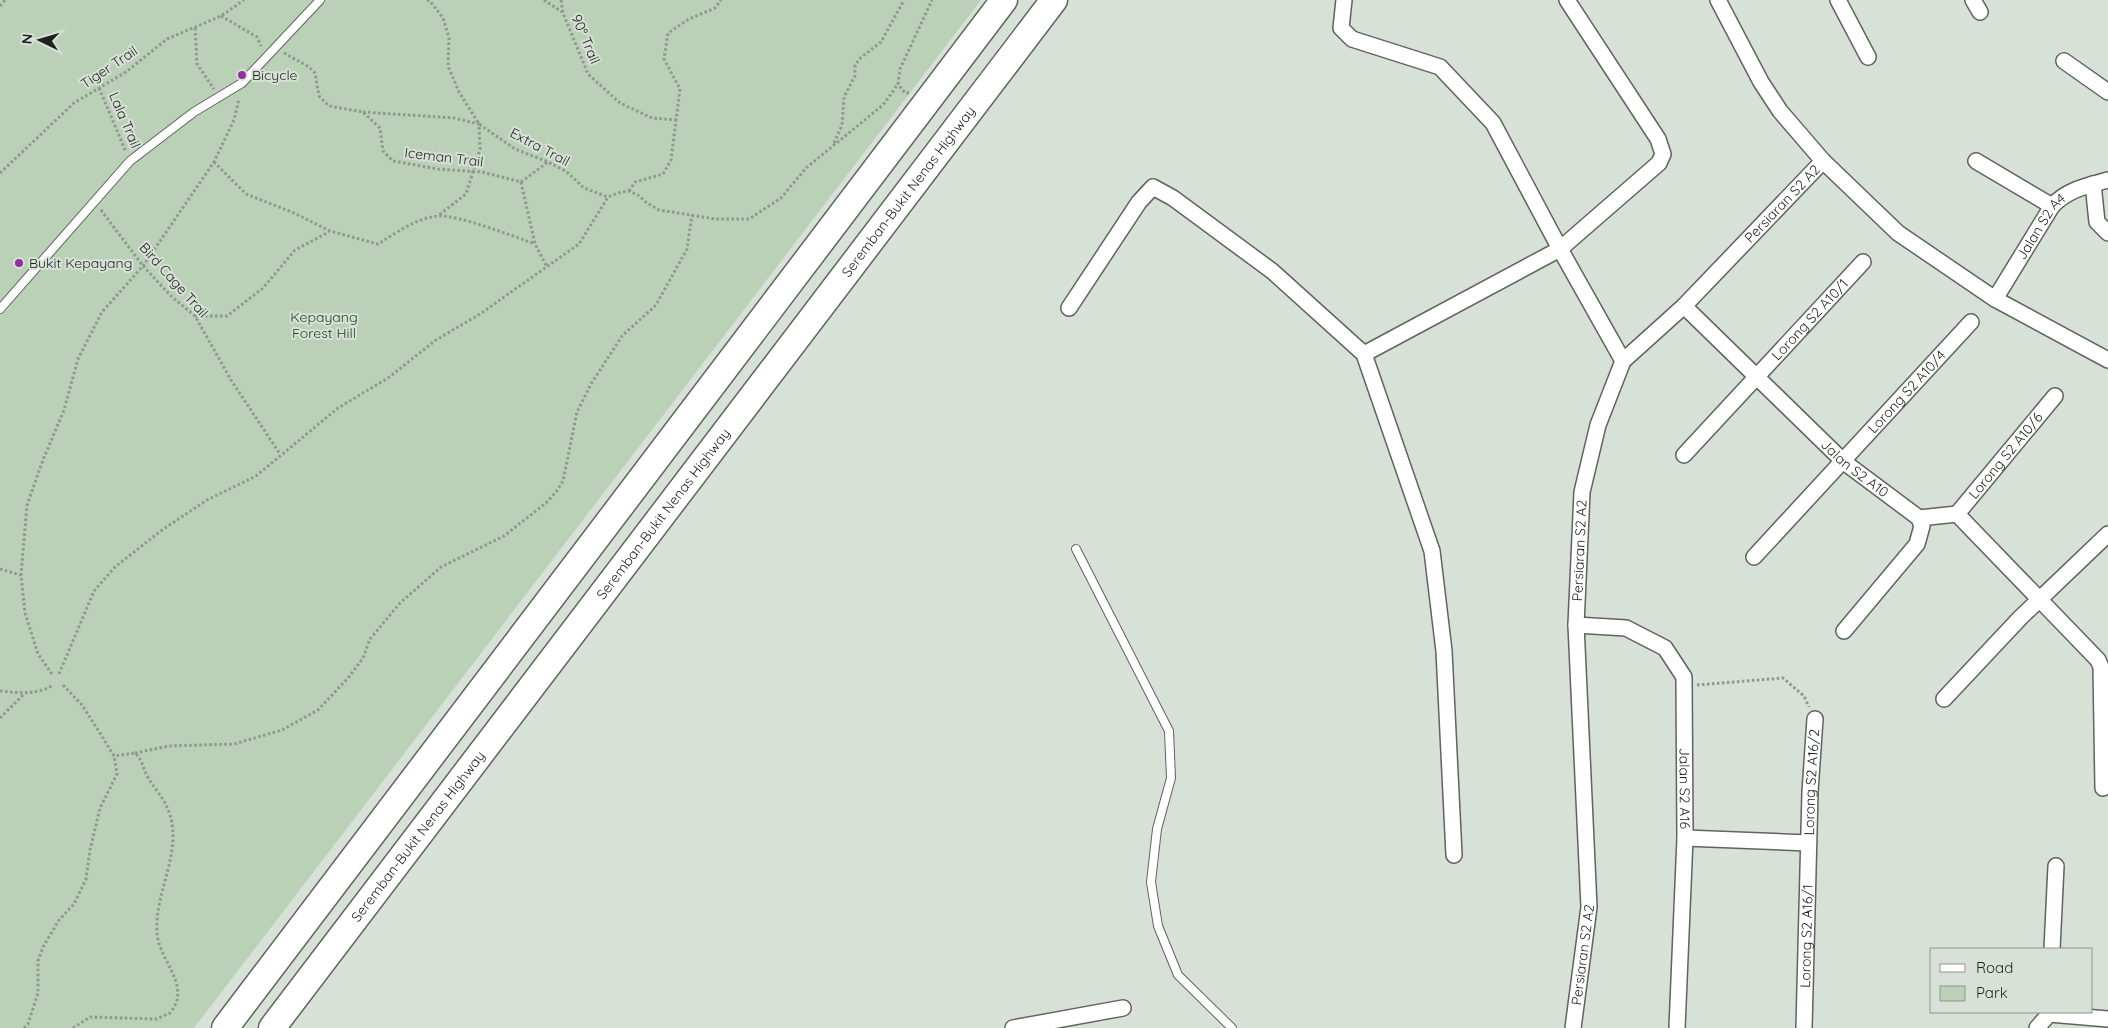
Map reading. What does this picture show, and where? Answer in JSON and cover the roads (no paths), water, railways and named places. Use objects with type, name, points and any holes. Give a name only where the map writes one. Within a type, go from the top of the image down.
[{"type":"highway","points":[[225,1028],[1004,0]]},
{"type":"highway","name":"Seremban-Bukit Nenas Highway","points":[[272,1028],[1054,0]]},
{"type":"street","points":[[1344,0],[1341,28],[1352,39],[1440,67],[1493,123],[1560,249],[1624,361]]},
{"type":"street","points":[[1364,354],[1560,249],[1659,163],[1663,154],[1658,139],[1567,0]]},
{"type":"street","points":[[1718,0],[1761,82],[1780,111],[1823,161],[1898,232],[1995,299],[2108,360]]},
{"type":"street","points":[[1838,0],[1868,57]]},
{"type":"street","points":[[2064,61],[2108,92]]},
{"type":"street","name":"Persiaran S2 A2","points":[[1573,1028],[1590,907],[1576,625],[1582,492],[1598,424],[1624,361],[1684,306],[1823,161]]},
{"type":"street","points":[[1976,161],[2052,206]]},
{"type":"street","name":"Jalan S2 A4","points":[[1995,299],[2052,206],[2070,191],[2108,180]]},
{"type":"street","points":[[2093,184],[2097,222],[2108,234]]},
{"type":"street","points":[[1070,308],[1139,202],[1153,187],[1173,198],[1272,272],[1364,354],[1432,551],[1444,651],[1454,854]]},
{"type":"street","name":"Lorong S2 A10/1","points":[[1684,455],[1863,262]]},
{"type":"street","name":"Jalan S2 A10","points":[[1684,306],[1844,462],[1919,518]]},
{"type":"street","name":"Lorong S2 A10/4","points":[[1754,557],[1844,462],[1971,322]]},
{"type":"street","name":"Lorong S2 A10/6","points":[[1957,514],[2055,396]]},
{"type":"street","points":[[1844,631],[1917,544],[1922,526],[1919,518],[1957,514],[2098,660],[2100,667],[2103,788]]},
{"type":"street","points":[[1944,699],[2038,600],[2108,534]]},
{"type":"street","name":"Jalan S2 A16","points":[[1576,625],[1626,628],[1665,648],[1684,677],[1685,838],[1678,1028]]},
{"type":"street","name":"Lorong S2 A16/2","points":[[1808,843],[1815,719]]},
{"type":"street","points":[[1685,838],[1808,843]]},
{"type":"street","name":"Lorong S2 A16/1","points":[[1804,1028],[1808,843]]},
{"type":"street","points":[[2052,948],[2056,866]]},
{"type":"street","points":[[1013,1028],[1124,1008]]},
{"type":"street","points":[[2037,1028],[2049,1013],[2108,1019]]},
{"type":"lane","points":[[0,309],[130,161],[194,112],[242,83],[320,0]]},
{"type":"lane","points":[[1076,549],[1170,731],[1171,778],[1158,829],[1151,882],[1158,926],[1178,975],[1232,1028]]},
{"type":"place","name":"Bicycle","points":[[242,75]]},
{"type":"place","name":"Bukit Kepayang","points":[[19,263]]},
{"type":"park label","name":"Kepayang Forest Hill","points":[[324,326]]}]
